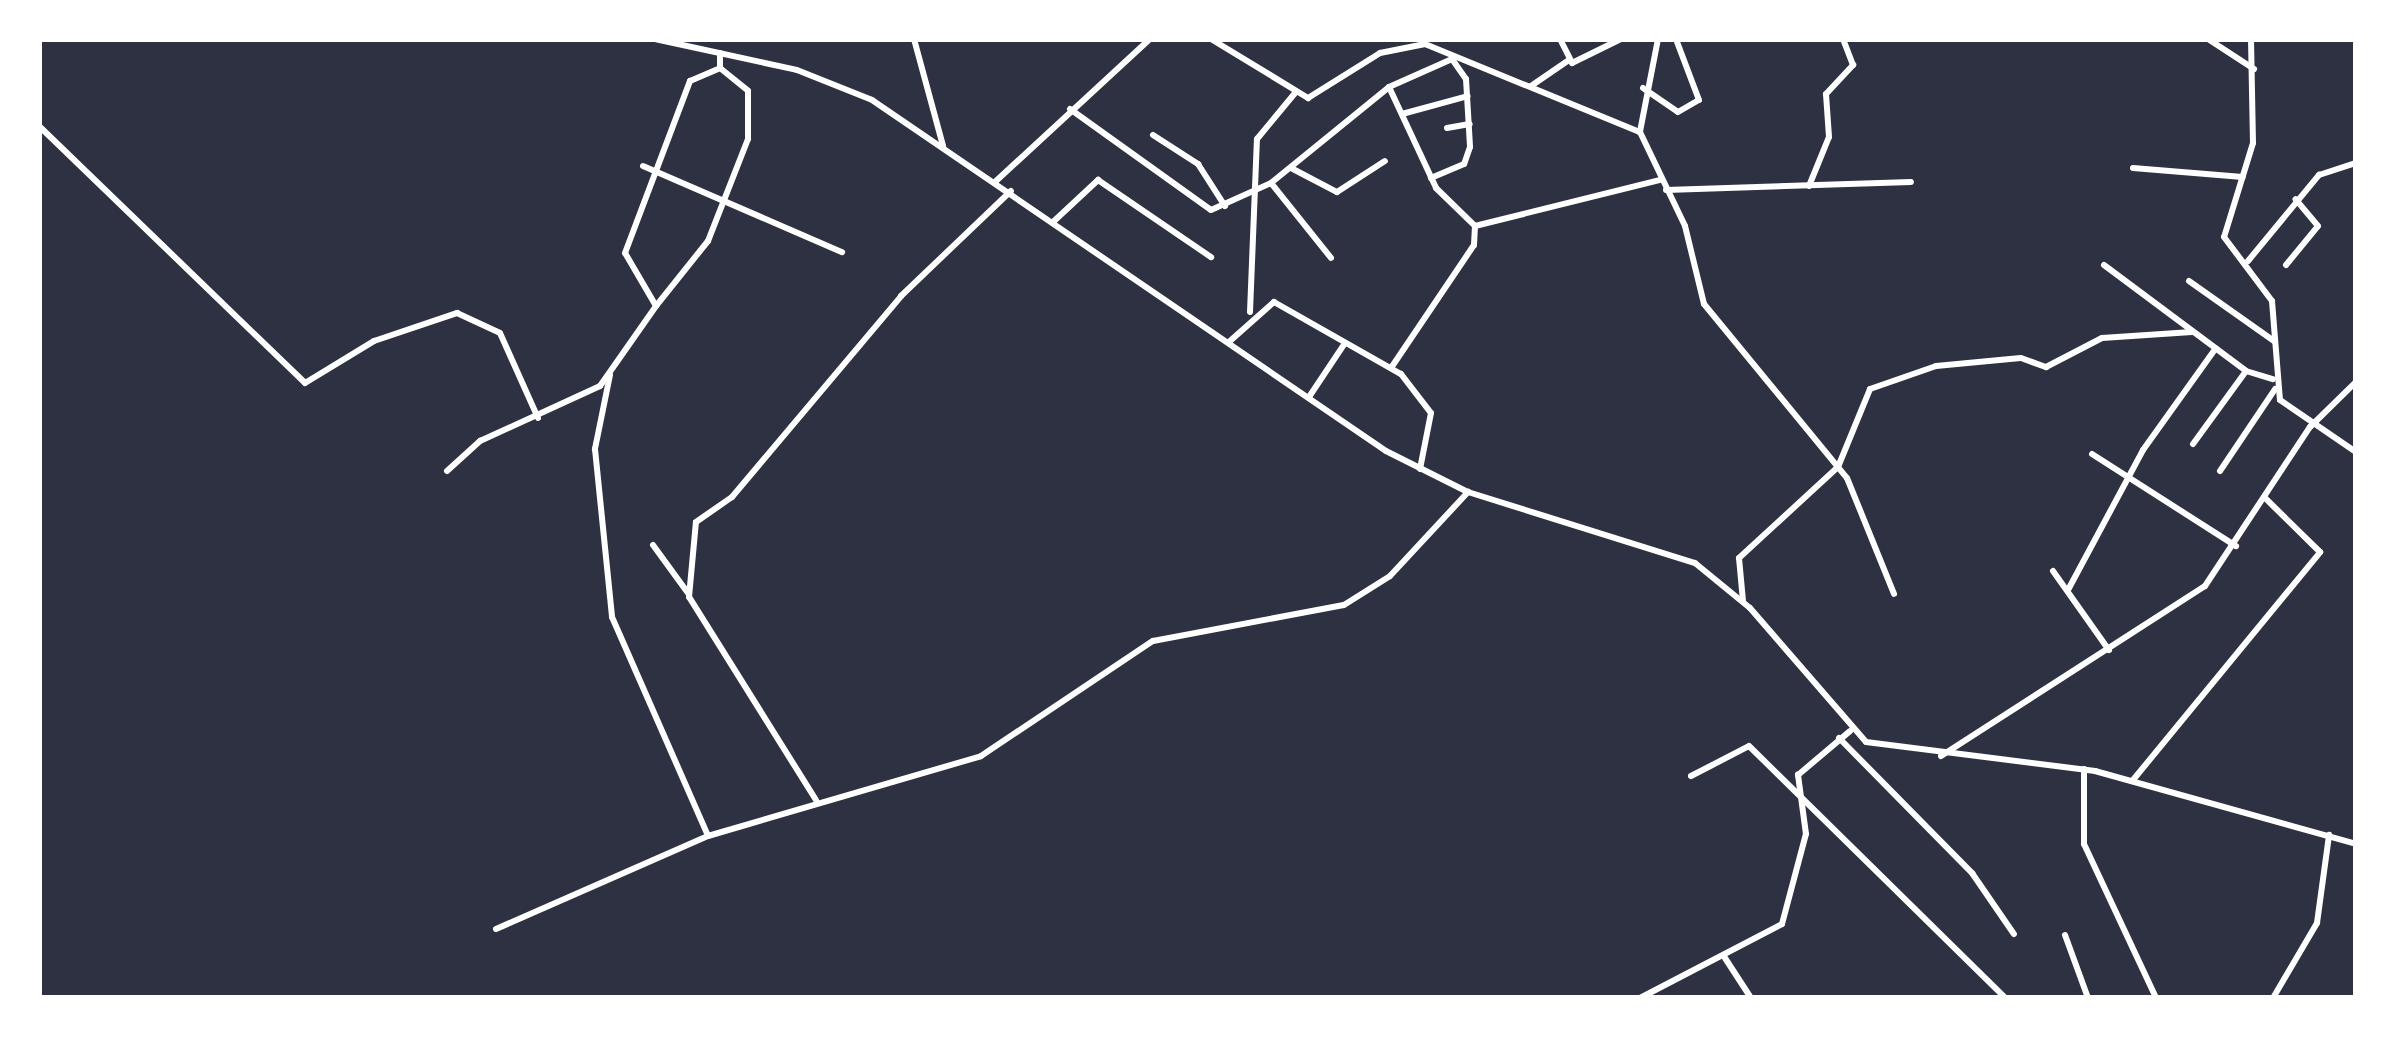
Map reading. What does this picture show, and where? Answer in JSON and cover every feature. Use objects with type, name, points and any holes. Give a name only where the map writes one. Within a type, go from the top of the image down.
[{"type":"street","points":[[655,39],[838,84],[996,181],[1420,469],[1468,492],[1671,552],[1743,601],[1850,731],[1941,756],[2084,770],[2133,780],[2356,844]]},
{"type":"street","points":[[707,50],[709,39]]},
{"type":"street","points":[[914,39],[943,146]]},
{"type":"street","points":[[996,181],[1150,39]]},
{"type":"street","points":[[1210,39],[1295,94],[1320,95],[1402,44]]},
{"type":"street","points":[[1393,39],[1531,86],[1640,132]]},
{"type":"street","points":[[1560,39],[1569,60]]},
{"type":"street","points":[[1531,86],[1569,60],[1621,39]]},
{"type":"street","points":[[1658,39],[1643,88],[1640,132],[1716,326],[1768,373],[1838,467],[1894,593]]},
{"type":"street","points":[[1643,88],[1678,112],[1699,100],[1676,39]]},
{"type":"street","points":[[1809,186],[1829,137],[1826,94],[1853,65],[1843,39],[1828,39]]},
{"type":"street","points":[[2208,39],[2254,69]]},
{"type":"street","points":[[2251,39],[2254,69],[2245,177],[2224,234],[2267,286],[2275,341],[2275,389],[2310,427],[2356,452]]},
{"type":"street","points":[[708,836],[612,617],[595,449],[610,375],[728,201],[750,100],[720,68],[720,53]]},
{"type":"street","points":[[1070,109],[1190,203],[1226,206],[1271,183],[1389,87],[1451,59],[1469,96],[1466,161],[1431,178]]},
{"type":"street","points":[[656,306],[625,257],[693,76],[720,68]]},
{"type":"street","points":[[1389,87],[1431,178],[1475,226],[1474,245],[1391,368]]},
{"type":"street","points":[[1250,312],[1248,195],[1257,139],[1295,94]]},
{"type":"street","points":[[1402,114],[1469,96]]},
{"type":"street","points":[[1447,128],[1470,124]]},
{"type":"street","points":[[39,126],[305,383],[374,341],[457,313],[500,333],[538,418]]},
{"type":"street","points":[[1153,134],[1198,164],[1226,206]]},
{"type":"street","points":[[2248,262],[2294,199],[2338,160],[2356,163]]},
{"type":"street","points":[[1291,168],[1337,192],[1385,161]]},
{"type":"street","points":[[644,166],[842,252]]},
{"type":"street","points":[[2133,168],[2245,177]]},
{"type":"street","points":[[1053,222],[1097,180],[1211,257]]},
{"type":"street","points":[[1475,226],[1660,180]]},
{"type":"street","points":[[1666,190],[1911,182]]},
{"type":"street","points":[[1271,183],[1331,258]]},
{"type":"street","points":[[688,593],[698,519],[732,497],[901,296],[1011,191]]},
{"type":"street","points":[[2286,265],[2318,226],[2294,199]]},
{"type":"street","points":[[2104,265],[2246,371],[2273,379]]},
{"type":"street","points":[[2188,281],[2275,341]]},
{"type":"street","points":[[1229,341],[1250,312],[1274,302],[1391,368],[1431,412],[1420,469]]},
{"type":"street","points":[[1743,601],[1745,548],[1838,467],[1858,399],[1882,383],[1964,362],[2046,367],[2102,338],[2192,332]]},
{"type":"street","points":[[1309,397],[1345,344]]},
{"type":"street","points":[[2068,590],[2127,478],[2216,349]]},
{"type":"street","points":[[2193,444],[2246,371]]},
{"type":"street","points":[[447,471],[480,441],[538,418],[610,375]]},
{"type":"street","points":[[1941,756],[2185,603],[2236,546],[2310,427],[2355,385]]},
{"type":"street","points":[[2220,471],[2275,389]]},
{"type":"street","points":[[2092,454],[2236,546]]},
{"type":"street","points":[[496,929],[708,836],[816,800],[981,756],[1154,641],[1358,599],[1468,492]]},
{"type":"street","points":[[2133,780],[2320,552],[2266,500]]},
{"type":"street","points":[[653,545],[688,593],[816,800]]},
{"type":"street","points":[[2053,572],[2110,650]]},
{"type":"street","points":[[1798,782],[1850,731]]},
{"type":"street","points":[[1839,737],[1972,873],[2014,934]]},
{"type":"street","points":[[1691,776],[1744,745],[1798,782],[2005,998]]},
{"type":"street","points":[[2084,770],[2084,844],[2156,998]]},
{"type":"street","points":[[1640,998],[1725,958],[1789,913],[1806,834],[1798,782]]},
{"type":"street","points":[[2273,998],[2317,923],[2329,835]]},
{"type":"street","points":[[2066,934],[2089,998]]},
{"type":"street","points":[[1725,958],[1751,998]]}]
